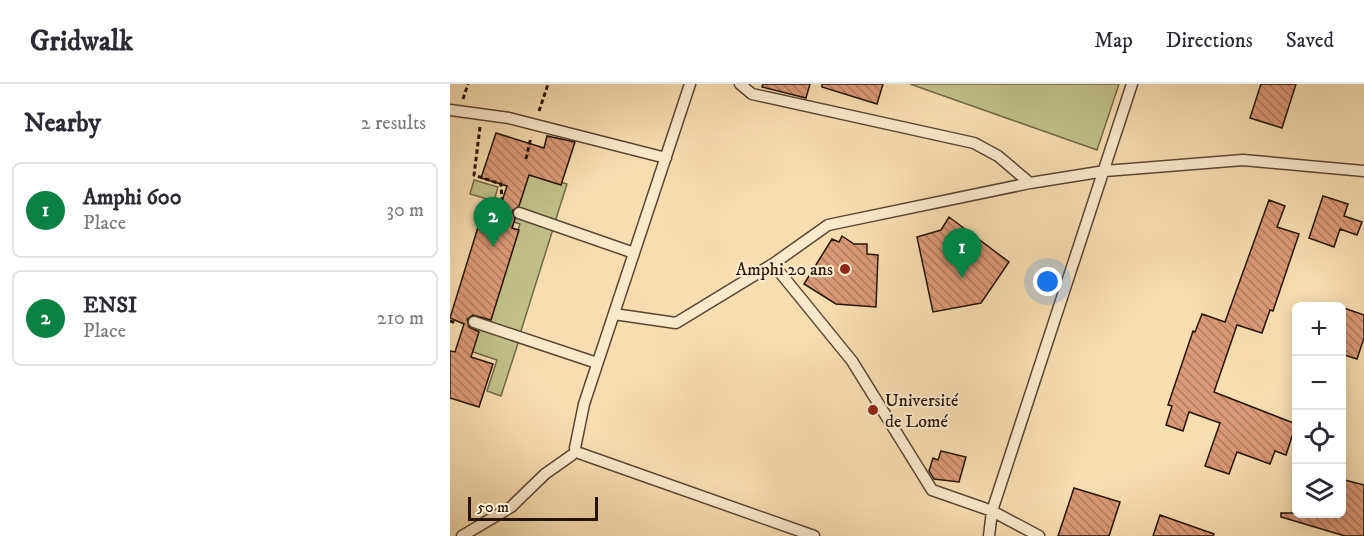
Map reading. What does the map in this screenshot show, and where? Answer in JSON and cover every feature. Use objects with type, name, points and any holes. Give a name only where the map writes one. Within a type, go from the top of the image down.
[{"type":"lane","points":[[462,536],[511,507],[545,474],[575,452],[584,404],[690,84]]},
{"type":"lane","points":[[740,84],[752,94],[974,143],[998,156],[1030,183]]},
{"type":"lane","points":[[989,536],[992,511],[1105,171],[1131,84]]},
{"type":"lane","points":[[450,110],[535,124],[666,158]]},
{"type":"lane","points":[[614,314],[676,323],[773,264],[828,225],[1030,183],[1105,171],[1243,160],[1364,171]]},
{"type":"lane","points":[[519,213],[634,253]]},
{"type":"lane","points":[[773,264],[852,361],[932,490],[992,511],[1039,536]]},
{"type":"lane","points":[[474,322],[597,363]]},
{"type":"lane","points":[[575,452],[814,536]]},
{"type":"path","points":[[482,114],[474,175],[501,184],[502,200]]},
{"type":"path","points":[[450,321],[457,323]]},
{"type":"shaded area","points":[[910,84],[1119,84],[1097,150]]},
{"type":"shaded area","points":[[520,169],[567,184],[555,222],[517,210],[523,192]]},
{"type":"shaded area","points":[[474,180],[498,187],[494,201],[470,194]]},
{"type":"shaded area","points":[[507,214],[553,229],[520,334],[472,319],[473,316],[489,320],[520,224],[505,219]]},
{"type":"shaded area","points":[[479,327],[519,340],[501,396],[487,391],[497,360],[464,349],[472,348]]},
{"type":"building","points":[[763,84],[810,84],[806,98],[762,87]]},
{"type":"building","points":[[822,84],[883,84],[877,104],[822,87]]},
{"type":"building","points":[[1261,84],[1296,84],[1282,128],[1250,118]]},
{"type":"building","points":[[496,133],[544,148],[547,136],[575,142],[561,185],[529,175],[519,206],[512,211],[515,219],[512,228],[519,230],[491,320],[473,315],[467,319],[469,327],[479,332],[471,357],[493,364],[479,407],[450,398],[450,351],[455,352],[464,324],[450,318],[483,211],[497,216],[507,186],[481,178]]},
{"type":"building","points":[[1323,196],[1348,204],[1344,216],[1362,222],[1357,235],[1340,229],[1334,247],[1309,238]]},
{"type":"building","points":[[1269,200],[1285,206],[1277,227],[1299,234],[1273,311],[1270,310],[1262,333],[1237,325],[1214,392],[1292,422],[1292,436],[1286,455],[1275,451],[1270,464],[1237,452],[1229,474],[1205,466],[1220,423],[1189,412],[1183,431],[1166,425],[1172,406],[1168,405],[1193,331],[1195,332],[1202,314],[1225,322]]},
{"type":"building","points":[[949,217],[1009,262],[981,303],[933,312],[917,237],[941,230]]},
{"type":"building","name":"Amphi 20 ans","points":[[842,236],[854,244],[867,244],[867,254],[878,255],[876,307],[836,304],[804,284],[832,239],[839,242]]},
{"type":"building","points":[[1346,309],[1364,315],[1364,338],[1357,359],[1346,356]]},
{"type":"building","points":[[941,451],[966,457],[959,482],[934,479],[929,471],[933,458],[938,460]]},
{"type":"building","points":[[1346,480],[1364,485],[1364,536],[1345,536],[1281,517],[1281,513],[1292,513],[1292,518],[1346,518]]},
{"type":"building","points":[[1074,488],[1120,502],[1109,536],[1058,536]]},
{"type":"building","points":[[1160,515],[1214,534],[1213,536],[1153,536]]},
{"type":"place","name":"ENSI","points":[[493,247]]},
{"type":"place","name":"Amphi 20 ans","points":[[845,269]]},
{"type":"place","name":"Amphi 600","points":[[962,278]]},
{"type":"place","name":"Université de Lomé","points":[[873,410]]}]
